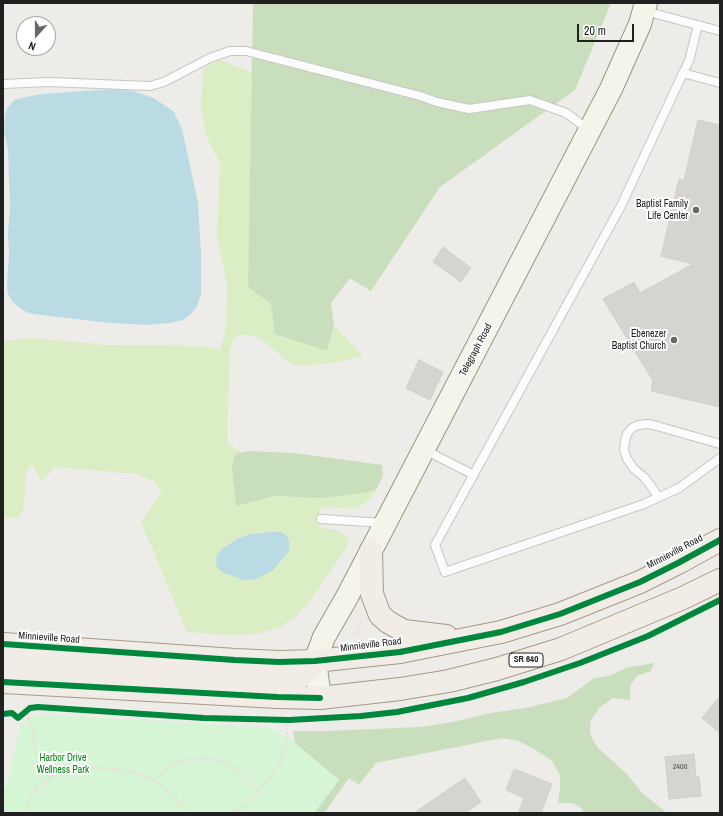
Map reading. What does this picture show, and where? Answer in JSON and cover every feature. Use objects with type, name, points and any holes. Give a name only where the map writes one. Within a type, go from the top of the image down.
[{"type":"main road","name":"Telegraph Road","points":[[320,698],[315,661],[324,637],[424,450],[590,130],[625,59],[640,24],[645,7]]},
{"type":"main road","name":"Minnieville Road","points":[[3,644],[279,662],[315,661],[400,652],[501,632],[560,614],[640,582],[720,540]]},
{"type":"main road","points":[[371,550],[372,594],[380,614],[388,622],[404,631],[412,633],[471,638]]},
{"type":"main road","name":"SR 640","points":[[3,682],[277,698],[320,698],[400,689],[449,681],[498,669],[561,649],[683,598],[720,580]]},
{"type":"main road","points":[[3,665],[203,678],[278,681],[300,677],[315,661]]},
{"type":"lane","points":[[645,7],[720,31]]},
{"type":"lane","points":[[698,25],[689,61],[621,206],[436,545],[445,572],[644,504],[679,488],[720,458]]},
{"type":"lane","points":[[3,84],[49,82],[150,86],[164,82],[210,58],[230,51],[246,51],[413,94],[437,102],[470,108],[530,100],[566,113],[590,130]]},
{"type":"lane","points":[[683,73],[720,83]]},
{"type":"lane","points":[[658,498],[644,477],[634,469],[627,459],[624,450],[625,441],[627,434],[632,428],[638,425],[652,425],[720,444]]},
{"type":"lane","points":[[424,450],[474,475]]},
{"type":"lane","points":[[321,519],[385,524]]},
{"type":"path","points":[[33,707],[24,712],[34,731],[36,754],[48,778]]},
{"type":"path","points":[[233,813],[250,802],[259,792],[282,756],[287,741],[284,720],[295,720]]},
{"type":"path","points":[[154,781],[166,769],[178,762],[194,759],[212,760],[223,762],[234,768],[259,792]]},
{"type":"path","points":[[25,813],[27,804],[32,794],[48,778],[67,770],[89,767],[123,770],[138,774],[154,781],[170,792],[189,813]]},
{"type":"green space","points":[[253,3],[611,3],[575,90],[440,187],[371,291],[350,278],[331,303],[334,326],[327,351],[275,334],[271,304],[248,287]]},
{"type":"green space","points":[[221,60],[252,73],[248,287],[271,304],[327,351],[334,326],[363,356],[334,363],[296,366],[287,361],[261,339],[244,334],[234,338],[230,347],[227,442],[242,453],[235,454],[236,506],[274,496],[321,498],[376,490],[369,500],[357,509],[321,507],[320,528],[336,530],[342,533],[348,538],[347,547],[310,601],[296,616],[280,627],[257,634],[225,635],[187,632],[141,522],[161,492],[155,482],[137,474],[54,467],[42,481],[32,465],[26,471],[24,507],[20,517],[3,518],[3,341],[31,338],[107,345],[204,346],[220,350],[226,327],[227,285],[217,237],[220,162],[205,134],[201,108],[203,68]]},
{"type":"green space","points":[[247,451],[294,453],[382,465],[383,476],[376,490],[363,493],[321,498],[274,496],[236,506],[232,466],[235,454]]},
{"type":"green space","points":[[654,663],[651,671],[637,676],[630,686],[630,700],[613,698],[599,708],[591,720],[590,732],[599,749],[627,774],[641,792],[667,813],[584,813],[581,808],[573,803],[558,803],[560,775],[552,761],[519,741],[502,738],[376,763],[359,785],[349,778],[324,813],[314,813],[339,780],[295,743],[293,731],[420,727],[453,722],[490,713],[526,708],[567,698],[594,678],[609,676],[625,668]]},
{"type":"green space","name":"Harbor Drive Wellness Park","points":[[41,714],[271,728],[295,743],[339,780],[314,813],[3,813],[3,794],[8,781],[20,728],[27,718]]},
{"type":"water","points":[[113,89],[133,91],[154,98],[174,112],[182,129],[198,202],[201,254],[201,293],[197,306],[190,315],[183,320],[147,325],[111,323],[41,315],[28,313],[20,308],[12,301],[8,294],[8,234],[10,207],[8,149],[4,132],[7,109],[14,100],[26,97],[42,94]]},
{"type":"water","points":[[281,532],[287,536],[289,542],[289,550],[287,554],[272,571],[256,579],[243,580],[222,572],[217,568],[217,554],[223,548],[239,538],[250,534]]},
{"type":"building","name":"Ebenezer Baptist Church","points":[[698,120],[720,125],[720,407],[651,391],[653,381],[603,299],[634,282],[640,293],[693,264],[661,256],[679,179],[684,180]]},
{"type":"building","points":[[443,247],[471,268],[461,282],[433,262]]},
{"type":"building","points":[[419,360],[443,372],[430,400],[406,388]]},
{"type":"building","points":[[720,696],[720,733],[702,718]]},
{"type":"building","points":[[694,754],[696,777],[699,777],[701,796],[669,799],[665,757]]},
{"type":"building","points":[[514,769],[552,784],[541,813],[518,813],[524,798],[506,790]]},
{"type":"building","points":[[465,778],[481,802],[465,813],[414,813]]},
{"type":"cycle path","points":[[3,644],[279,662],[315,661],[400,652],[501,632],[560,614],[640,582],[720,540]]},
{"type":"cycle path","points":[[3,714],[12,713],[18,718],[30,708],[38,707],[204,718],[289,720],[361,716],[397,712],[468,698],[524,682],[580,663],[648,636],[720,600]]},
{"type":"cycle path","points":[[3,682],[320,698]]},
{"type":"place","name":"Baptist Family Life Center","points":[[696,210]]},
{"type":"place","name":"Ebenezer Baptist Church","points":[[674,340]]}]
